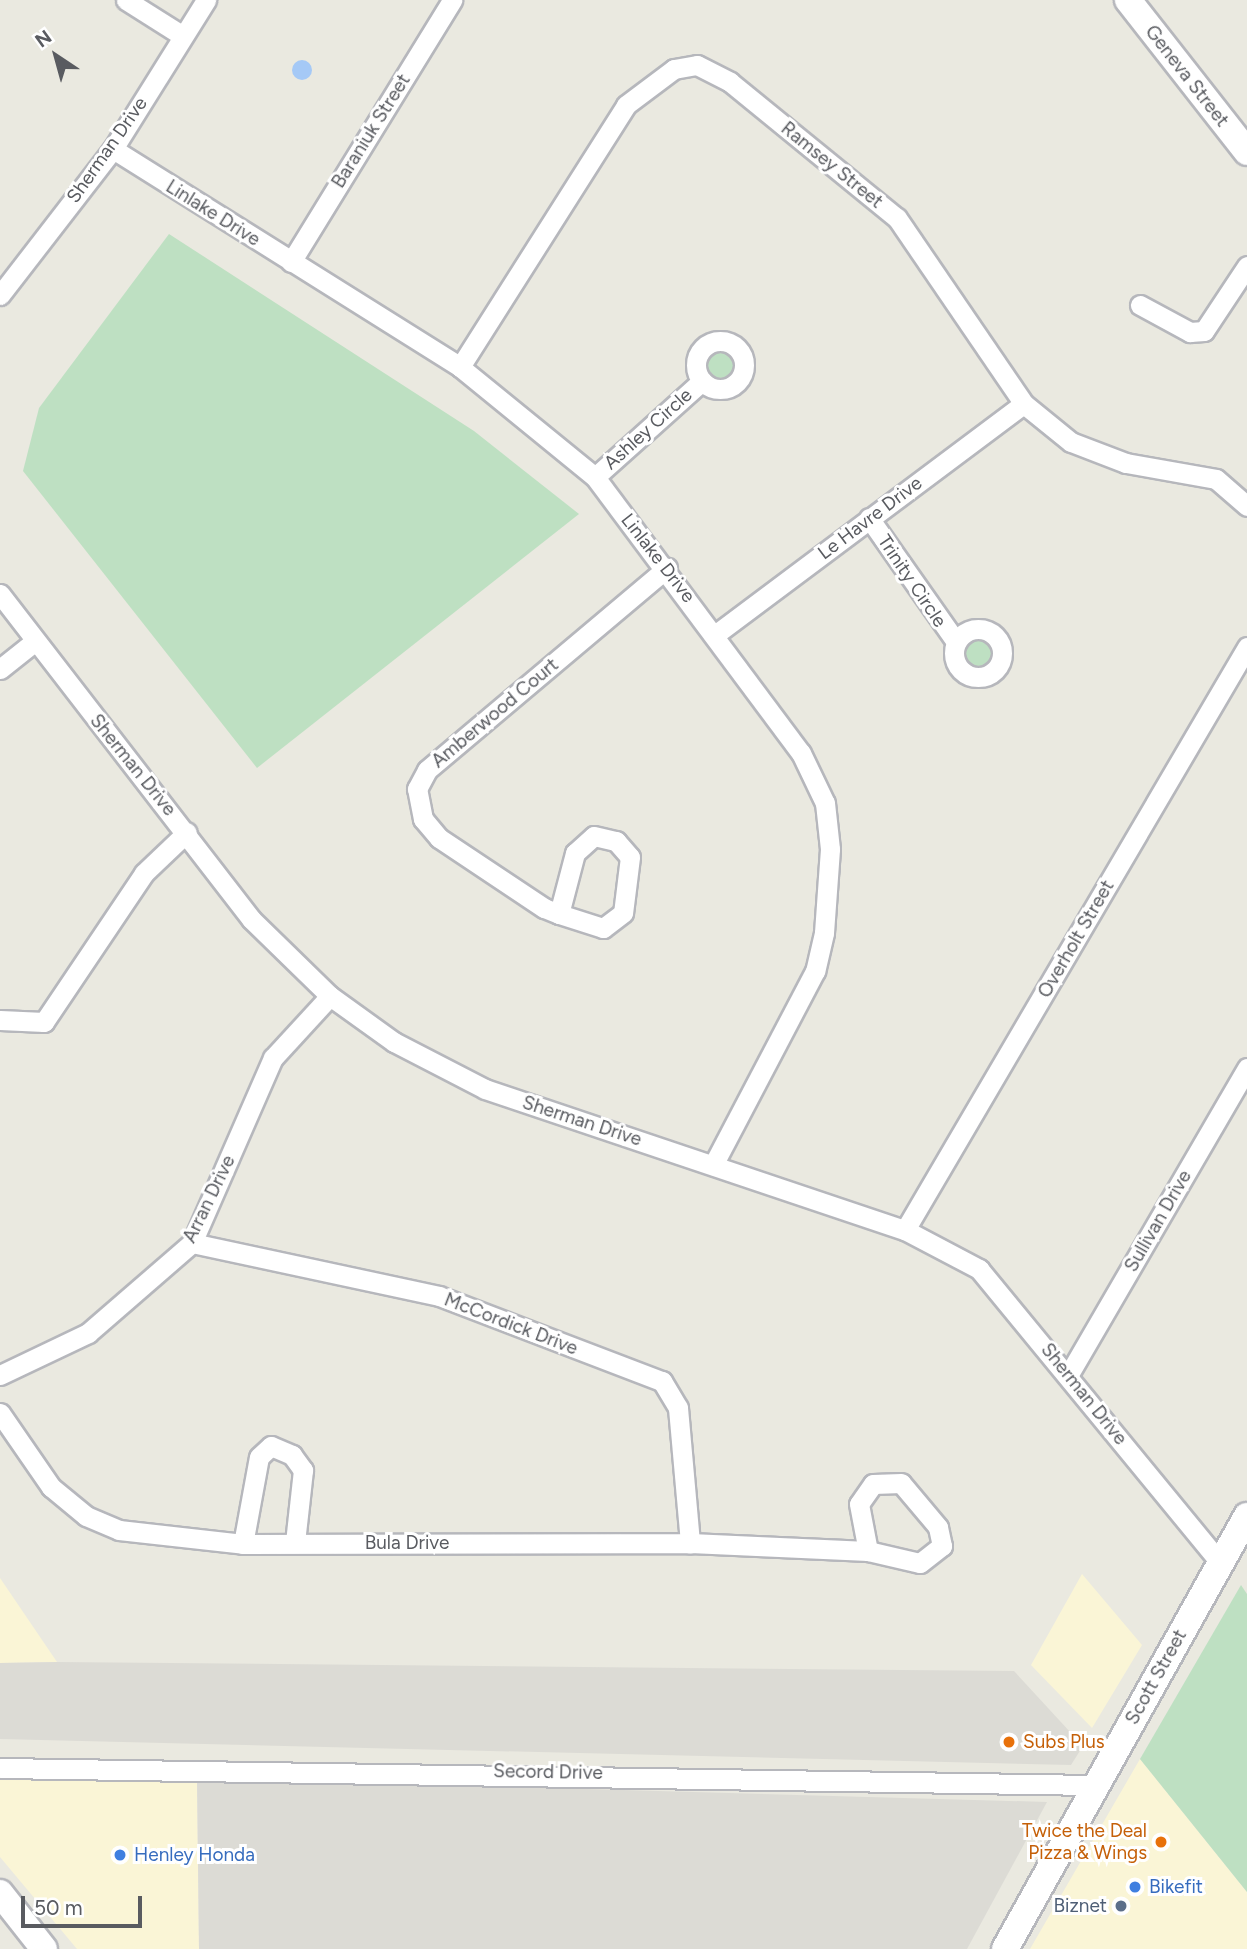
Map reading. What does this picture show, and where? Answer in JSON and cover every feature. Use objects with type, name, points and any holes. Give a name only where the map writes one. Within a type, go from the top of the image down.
[{"type":"main road","name":"Geneva Street","points":[[1128,0],[1247,152]]},
{"type":"main road","name":"Scott Street","points":[[1005,1949],[1247,1516]]},
{"type":"main road","points":[[0,1893],[44,1949]]},
{"type":"street","points":[[126,0],[183,36]]},
{"type":"street","name":"Sherman Drive","points":[[0,295],[113,149],[206,0]]},
{"type":"street","name":"Baraniuk Street","points":[[291,262],[452,0]]},
{"type":"street","name":"Ramsey Street","points":[[460,367],[626,105],[674,69],[697,65],[730,82],[897,218],[1024,404],[1071,442],[1126,463],[1216,479],[1247,506]]},
{"type":"street","name":"Linlake Drive","points":[[113,149],[460,367],[595,477],[667,568],[801,752],[825,803],[830,849],[815,971],[713,1165]]},
{"type":"street","points":[[1140,305],[1189,332],[1204,331],[1247,266]]},
{"type":"street","name":"Ashley Circle","points":[[595,477],[702,381]]},
{"type":"street","name":"Le Havre Drive","points":[[716,634],[1024,404]]},
{"type":"street","name":"Trinity Circle","points":[[869,518],[956,642]]},
{"type":"street","name":"Amberwood Court","points":[[559,914],[575,853],[594,836],[616,841],[629,857],[622,913],[603,928],[559,914],[439,838],[424,819],[417,789],[427,770],[667,568]]},
{"type":"street","name":"Sherman Drive","points":[[0,594],[34,642],[187,832],[250,919],[330,996],[394,1042],[485,1089],[905,1230],[979,1269],[1069,1374],[1220,1562]]},
{"type":"street","points":[[0,669],[34,642]]},
{"type":"street","name":"Overholt Street","points":[[905,1230],[1246,652]]},
{"type":"street","points":[[0,1020],[44,1022],[144,873],[187,832]]},
{"type":"street","name":"Arran Drive","points":[[0,1375],[88,1333],[192,1243],[274,1058],[330,996]]},
{"type":"street","name":"Sullivan Drive","points":[[1069,1374],[1247,1069]]},
{"type":"street","name":"McCordick Drive","points":[[192,1243],[439,1296],[662,1381],[678,1408],[690,1544]]},
{"type":"street","name":"Bula Drive","points":[[0,1413],[51,1487],[86,1516],[119,1530],[243,1544],[690,1544],[867,1551],[920,1563],[942,1546],[938,1527],[901,1483],[873,1485],[859,1504],[867,1551]]},
{"type":"street","points":[[243,1544],[259,1457],[271,1446],[292,1455],[303,1470],[295,1543]]},
{"type":"street","name":"Secord Drive","points":[[0,1768],[1097,1784]]},
{"type":"shaded area","points":[[1082,1574],[1142,1645],[1092,1728],[1031,1665]]},
{"type":"shaded area","points":[[0,1578],[57,1662],[0,1663]]},
{"type":"shaded area","points":[[0,1663],[1014,1671],[1083,1746],[1071,1765],[0,1739]]},
{"type":"shaded area","points":[[1140,1759],[1247,1892],[1247,1949],[1030,1949]]},
{"type":"shaded area","points":[[197,1778],[199,1949],[77,1949],[0,1857],[0,1780]]},
{"type":"shaded area","points":[[197,1778],[1047,1802],[967,1949],[199,1949]]},
{"type":"green space","points":[[169,234],[474,431],[579,514],[257,768],[23,471],[39,408]]},
{"type":"green space","points":[[720,350],[726,351],[734,359],[734,371],[726,379],[720,380],[714,379],[706,371],[705,365],[706,359],[714,351]]},
{"type":"green space","points":[[978,638],[988,643],[993,653],[988,663],[978,668],[968,663],[963,653],[968,643]]},
{"type":"green space","points":[[1241,1585],[1247,1594],[1247,1892],[1140,1759]]},
{"type":"water","points":[[302,60],[309,63],[312,70],[309,77],[302,80],[295,77],[292,70],[295,63]]},
{"type":"place","name":"Subs Plus","points":[[1009,1742]]},
{"type":"place","name":"Twice the Deal Pizza & Wings","points":[[1161,1842]]},
{"type":"place","name":"Henley Honda","points":[[120,1855]]},
{"type":"place","name":"Bikefit","points":[[1135,1887]]},
{"type":"place","name":"Biznet","points":[[1121,1906]]}]
